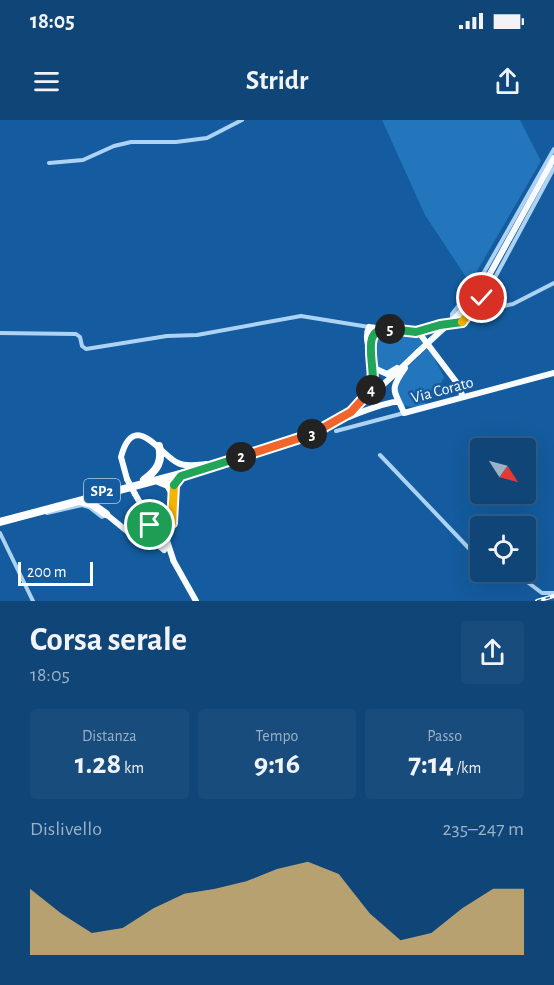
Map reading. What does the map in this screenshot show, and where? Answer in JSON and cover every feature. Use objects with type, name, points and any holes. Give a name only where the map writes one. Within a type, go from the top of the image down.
[{"type":"highway","points":[[144,480],[157,469],[161,462],[159,446]]},
{"type":"highway","name":"SP2","points":[[0,522],[144,480],[206,466]]},
{"type":"highway","name":"SP2","points":[[0,522],[206,466]]},
{"type":"highway","points":[[156,480],[168,485],[172,492]]},
{"type":"highway","points":[[106,514],[102,509],[101,501],[109,493]]},
{"type":"highway","points":[[78,501],[92,504],[106,514]]},
{"type":"main road","name":"SP2","points":[[206,466],[295,441],[332,424],[358,407],[454,318],[487,279],[554,158]]},
{"type":"main road","points":[[358,407],[372,387],[375,378],[369,327],[418,333],[426,340],[464,393]]},
{"type":"main road","points":[[369,341],[378,331],[386,329]]},
{"type":"main road","points":[[404,413],[397,402],[394,391],[396,381],[416,354]]},
{"type":"main road","points":[[374,368],[387,374],[408,361]]},
{"type":"main road","name":"Via Corato","points":[[404,413],[464,393],[478,393],[554,373]]},
{"type":"main road","points":[[332,424],[388,402],[397,402]]},
{"type":"main road","points":[[196,601],[127,479],[121,457],[128,441],[141,436],[154,441],[165,454],[178,463],[206,466]]},
{"type":"main road","points":[[174,562],[167,541],[174,516],[172,492],[174,484],[181,476],[206,466]]},
{"type":"main road","points":[[106,514],[138,537],[158,543],[174,562]]},
{"type":"main road","points":[[149,518],[160,528],[172,523]]},
{"type":"main road","points":[[138,537],[149,530],[149,518]]},
{"type":"street","points":[[49,163],[83,160],[114,146],[131,142],[176,142],[207,138],[242,120]]},
{"type":"street","points":[[418,333],[454,318],[483,274],[554,149]]},
{"type":"street","points":[[440,325],[454,318],[465,320],[471,313],[508,255],[554,168]]},
{"type":"street","points":[[471,313],[513,304],[554,283]]},
{"type":"street","points":[[0,333],[76,334],[86,349],[167,336],[197,335],[301,316],[369,327]]},
{"type":"street","points":[[353,325],[369,341]]},
{"type":"street","points":[[426,340],[429,328]]},
{"type":"street","name":"Via Corato","points":[[336,431],[404,413]]},
{"type":"street","points":[[380,455],[470,550]]},
{"type":"street","points":[[0,522],[82,505],[89,507],[102,517],[106,514]]},
{"type":"street","points":[[0,533],[33,601]]},
{"type":"street","points":[[527,582],[545,595],[554,593]]},
{"type":"shaded area","points":[[382,120],[520,120],[541,161],[470,283],[425,215]]},
{"type":"shaded area","points":[[386,331],[420,336],[425,342],[391,372],[385,374],[376,367],[371,342],[377,332]]},
{"type":"shaded area","points":[[428,347],[444,377],[427,396],[426,405],[412,407],[402,405],[395,394],[402,373]]},
{"type":"railway","points":[[537,601],[554,596]]},
{"type":"route","points":[[150,525],[149,518],[160,528],[166,528],[172,523],[174,516],[172,492],[174,484],[181,476],[305,437],[332,424],[358,407],[369,394],[375,378],[370,346],[375,333],[386,329],[416,332],[440,325],[460,323],[482,298]]}]
